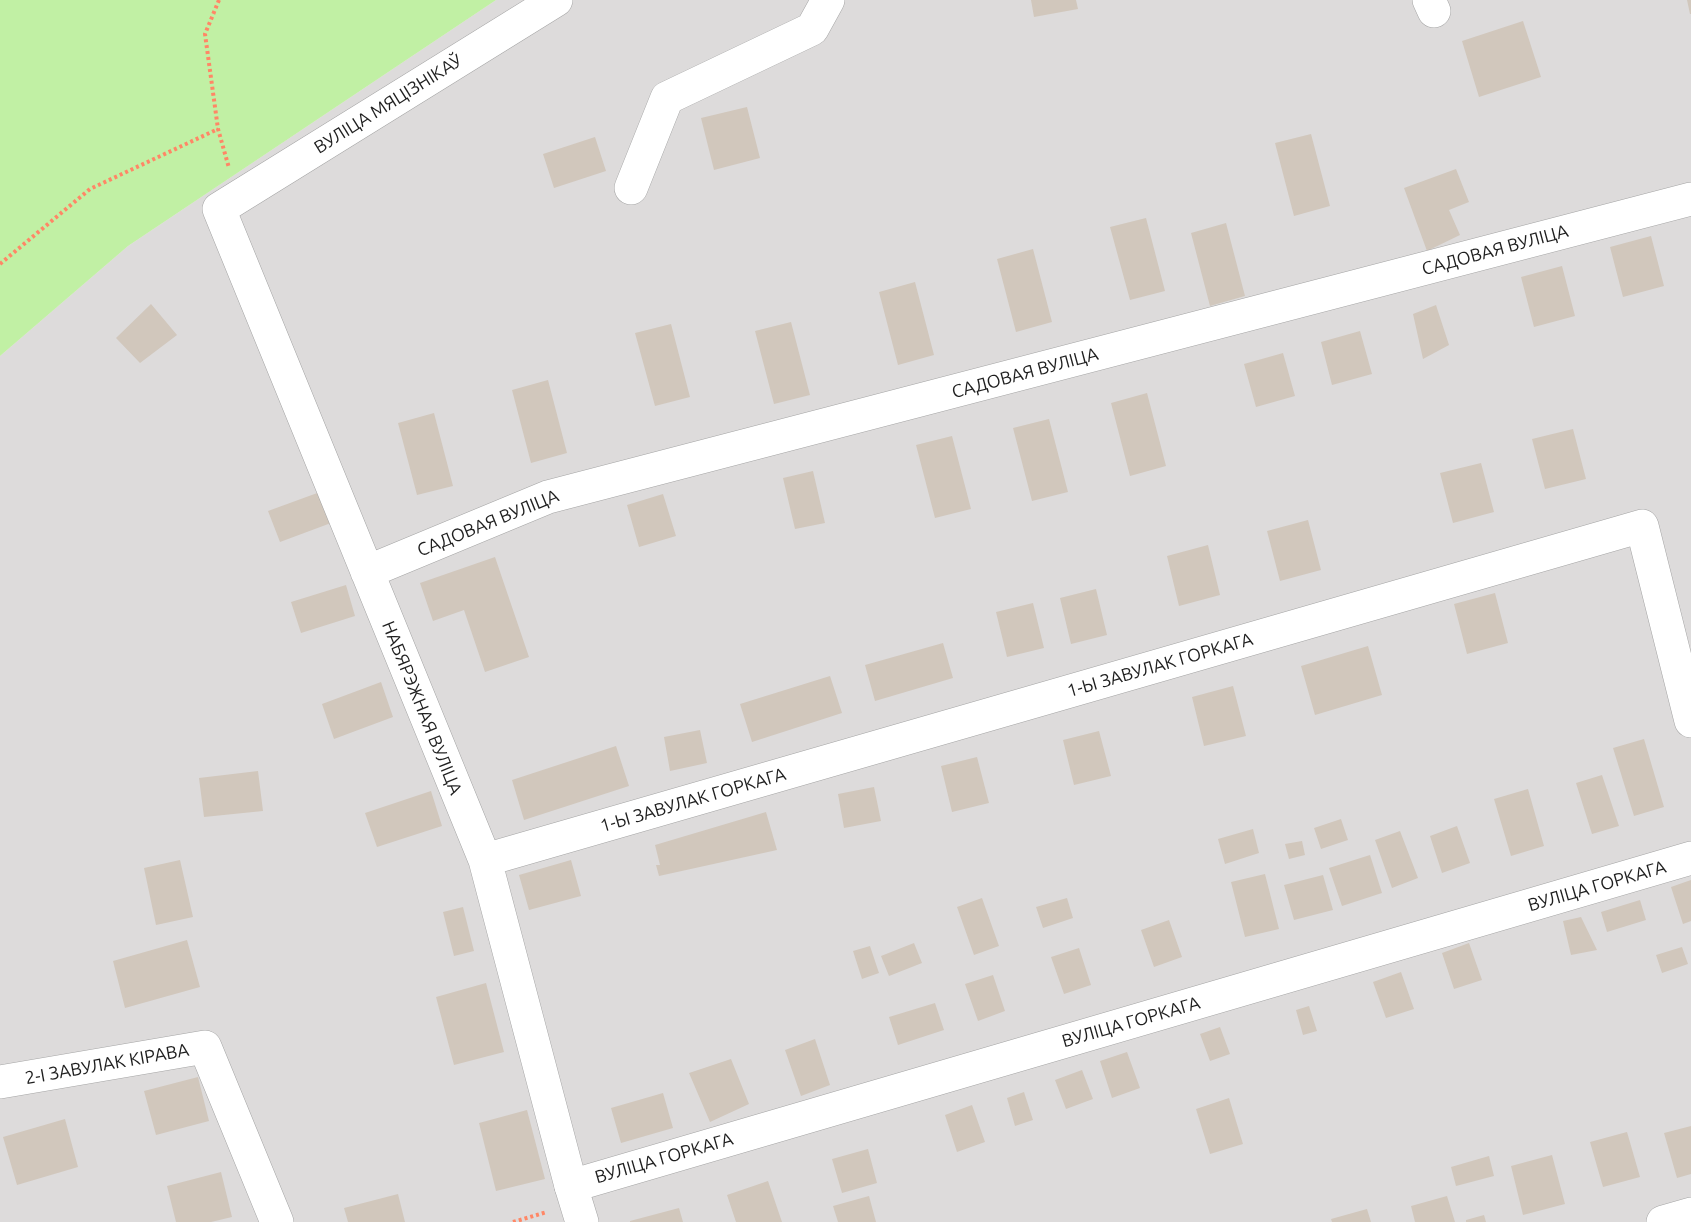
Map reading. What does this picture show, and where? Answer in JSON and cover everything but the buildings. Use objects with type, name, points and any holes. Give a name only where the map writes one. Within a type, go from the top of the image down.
[{"type":"street","name":"ВУЛІЦА МЯЦІЗНІКАЎ","points":[[228,203],[556,0]]},
{"type":"street","points":[[631,188],[667,99],[812,29],[828,0]]},
{"type":"street","name":"САДОВАЯ ВУЛІЦА","points":[[367,572],[548,497],[1691,199]]},
{"type":"street","name":"НАБЯРЭЖНАЯ ВУЛІЦА","points":[[228,203],[367,572],[484,861],[582,1222]]},
{"type":"street","name":"1-Ы ЗАВУЛАК ГОРКАГА","points":[[484,861],[1642,526],[1691,721]]},
{"type":"street","name":"ВУЛІЦА ГОРКАГА","points":[[571,1185],[1691,858]]},
{"type":"street","name":"2-І ЗАВУЛАК КІРАВА","points":[[0,1082],[205,1047],[277,1222]]},
{"type":"street","points":[[1663,1222],[1691,1214]]},
{"type":"path","points":[[219,0],[205,34],[228,203]]},
{"type":"path","points":[[0,264],[90,189],[218,129]]},
{"type":"shaded area","points":[[496,0],[1691,0],[1691,1222],[0,1222],[0,356],[128,246]]},
{"type":"green space","points":[[0,0],[496,0],[128,246],[0,356]]}]
